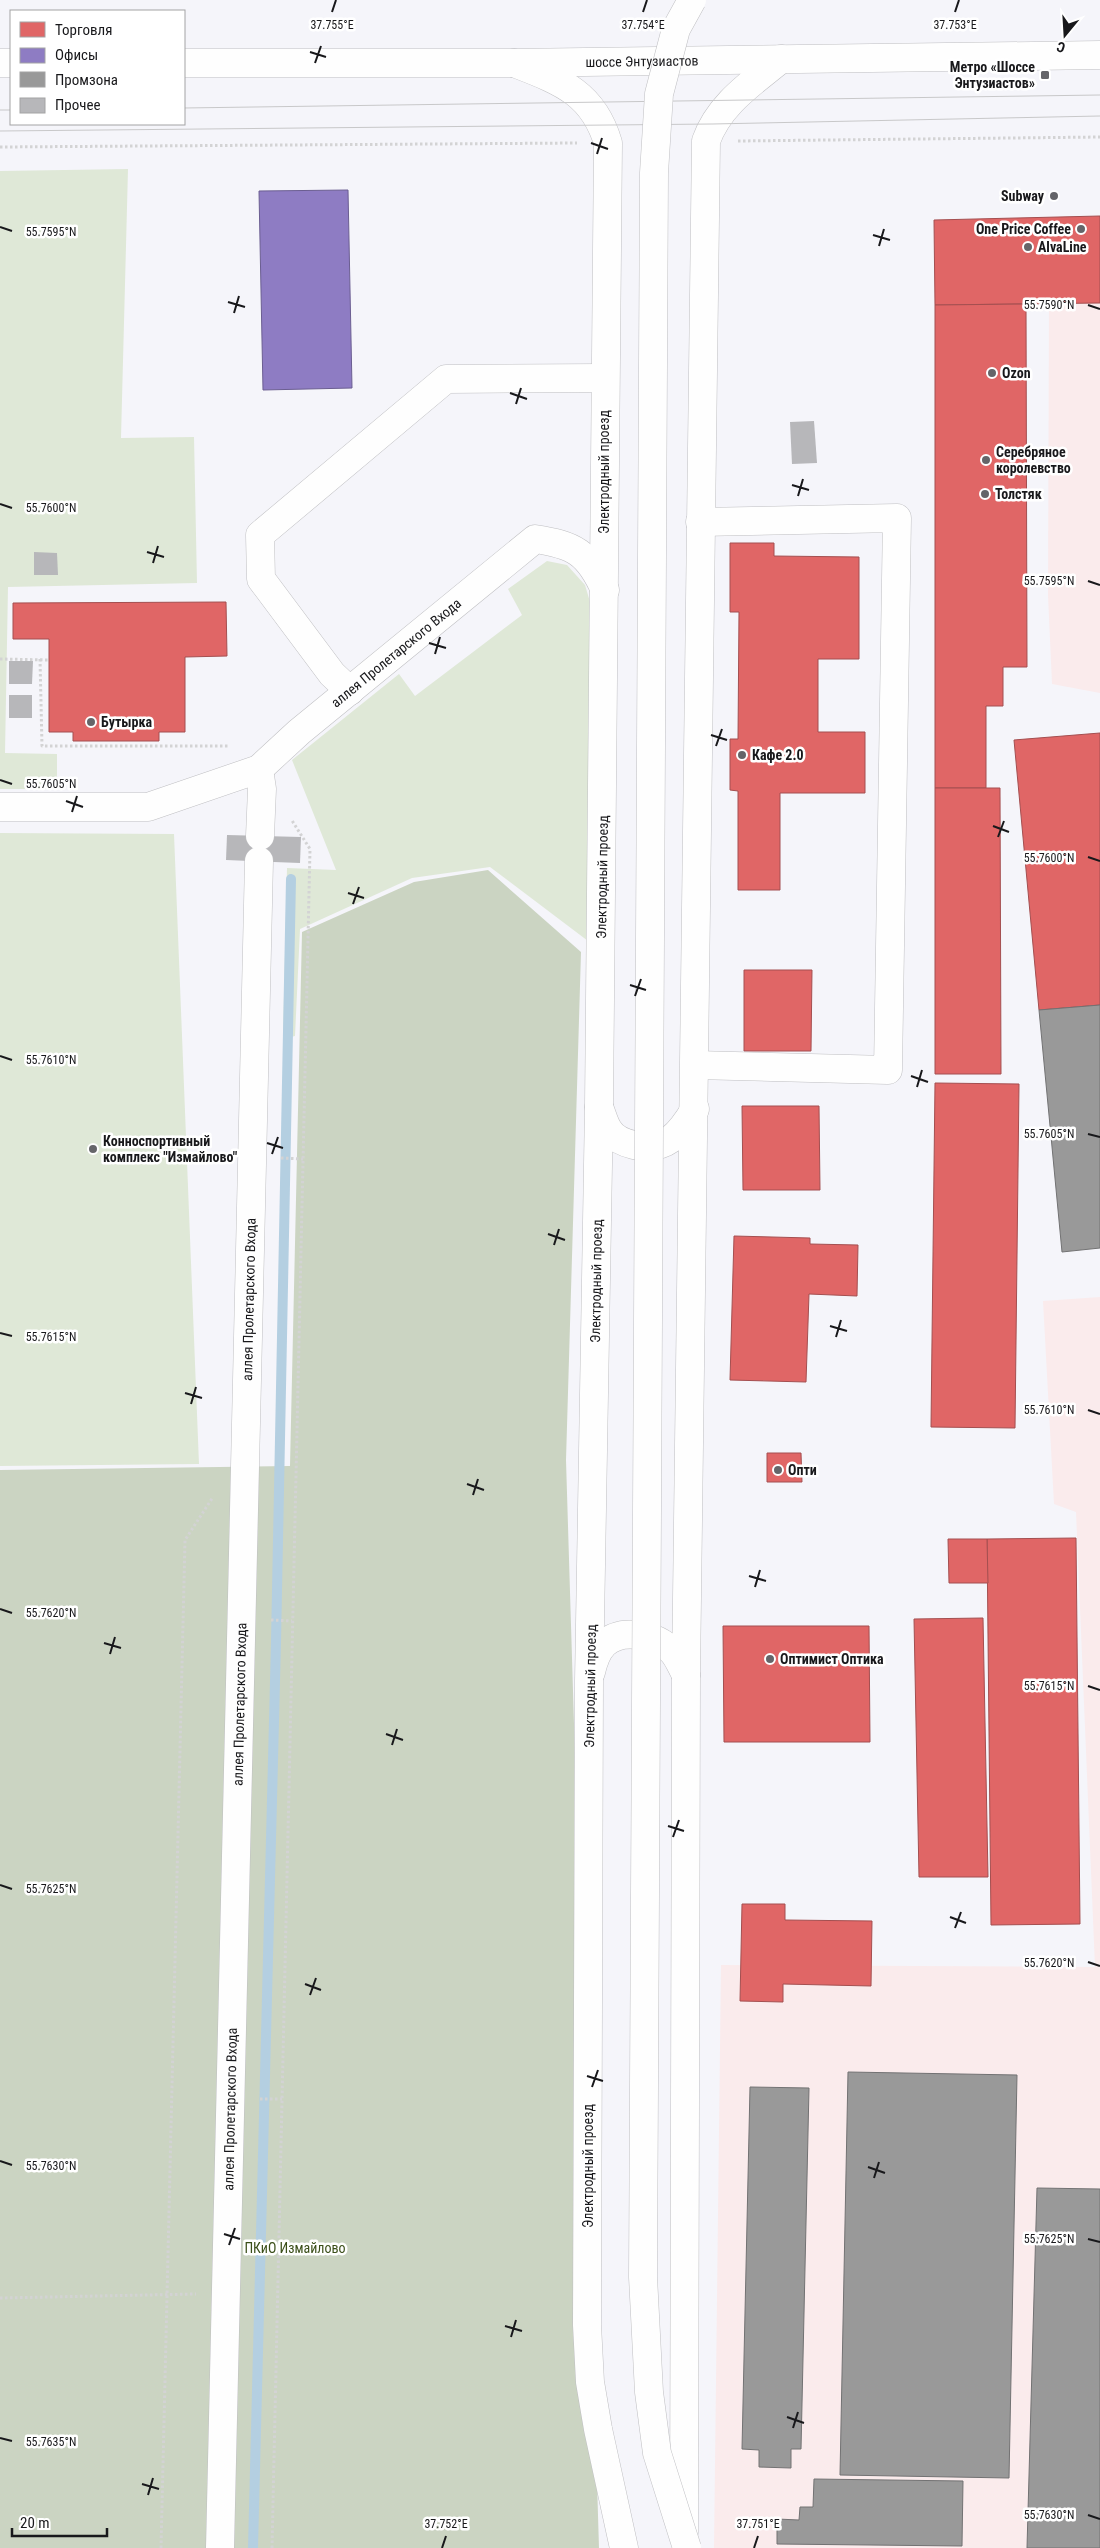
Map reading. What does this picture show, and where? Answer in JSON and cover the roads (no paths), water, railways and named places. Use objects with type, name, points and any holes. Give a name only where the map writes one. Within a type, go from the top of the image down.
[{"type":"street","points":[[686,2548],[658,2454],[649,2392],[643,2267],[654,172],[658,94],[676,29],[692,0]]},
{"type":"street","name":"шоссе Энтузиастов","points":[[185,63],[513,62],[1100,55]]},
{"type":"street","points":[[686,2548],[686,1675],[695,1109],[700,522],[706,141],[712,124],[730,101],[781,59]]},
{"type":"street","name":"Электродный проезд","points":[[513,62],[558,80],[589,103],[602,125],[608,143],[604,378],[605,590],[599,1107],[589,1682],[587,2324],[590,2382],[624,2548]]},
{"type":"street","points":[[350,691],[332,674],[261,579],[260,535],[446,379],[604,378]]},
{"type":"street","points":[[695,1065],[888,1070],[897,518],[700,522]]},
{"type":"street","name":"аллея Пролетарского Входа","points":[[0,807],[148,807],[260,769],[299,732],[534,539],[562,543],[583,555],[598,574],[605,590]]},
{"type":"street","name":"аллея Пролетарского Входа","points":[[220,2548],[244,1450],[262,789],[260,769]]},
{"type":"street","points":[[599,1107],[609,1130],[624,1143],[647,1148],[668,1142],[683,1130],[695,1109]]},
{"type":"street","points":[[589,1682],[594,1662],[603,1644],[618,1636],[637,1635],[655,1640],[672,1651],[686,1675]]},
{"type":"waterway","points":[[253,2548],[276,1642],[291,879]]},
{"type":"tram line","points":[[185,108],[1100,95]]},
{"type":"tram line","points":[[0,110],[10,110]]},
{"type":"tram line","points":[[0,131],[712,124],[1100,116]]},
{"type":"place","name":"Метро «Шоссе Энтузиастов»","points":[[1045,75]]},
{"type":"place","name":"Subway","points":[[1054,196]]},
{"type":"place","name":"One Price Coffee","points":[[1081,229]]},
{"type":"place","name":"AlvaLine","points":[[1028,247]]},
{"type":"place","name":"Ozon","points":[[992,373]]},
{"type":"place","name":"Серебряное королевство","points":[[986,460]]},
{"type":"place","name":"Толстяк","points":[[985,494]]},
{"type":"place","name":"Бутырка","points":[[91,722]]},
{"type":"place","name":"Кафе 2.0","points":[[742,755]]},
{"type":"place","name":"Конноспортивный комплекс \"Измайлово\"","points":[[93,1149]]},
{"type":"place","name":"Опти","points":[[778,1470]]},
{"type":"place","name":"Оптимист Оптика","points":[[770,1659]]},
{"type":"park label","name":"ПКиО Измайлово","points":[[295,2248]]}]
